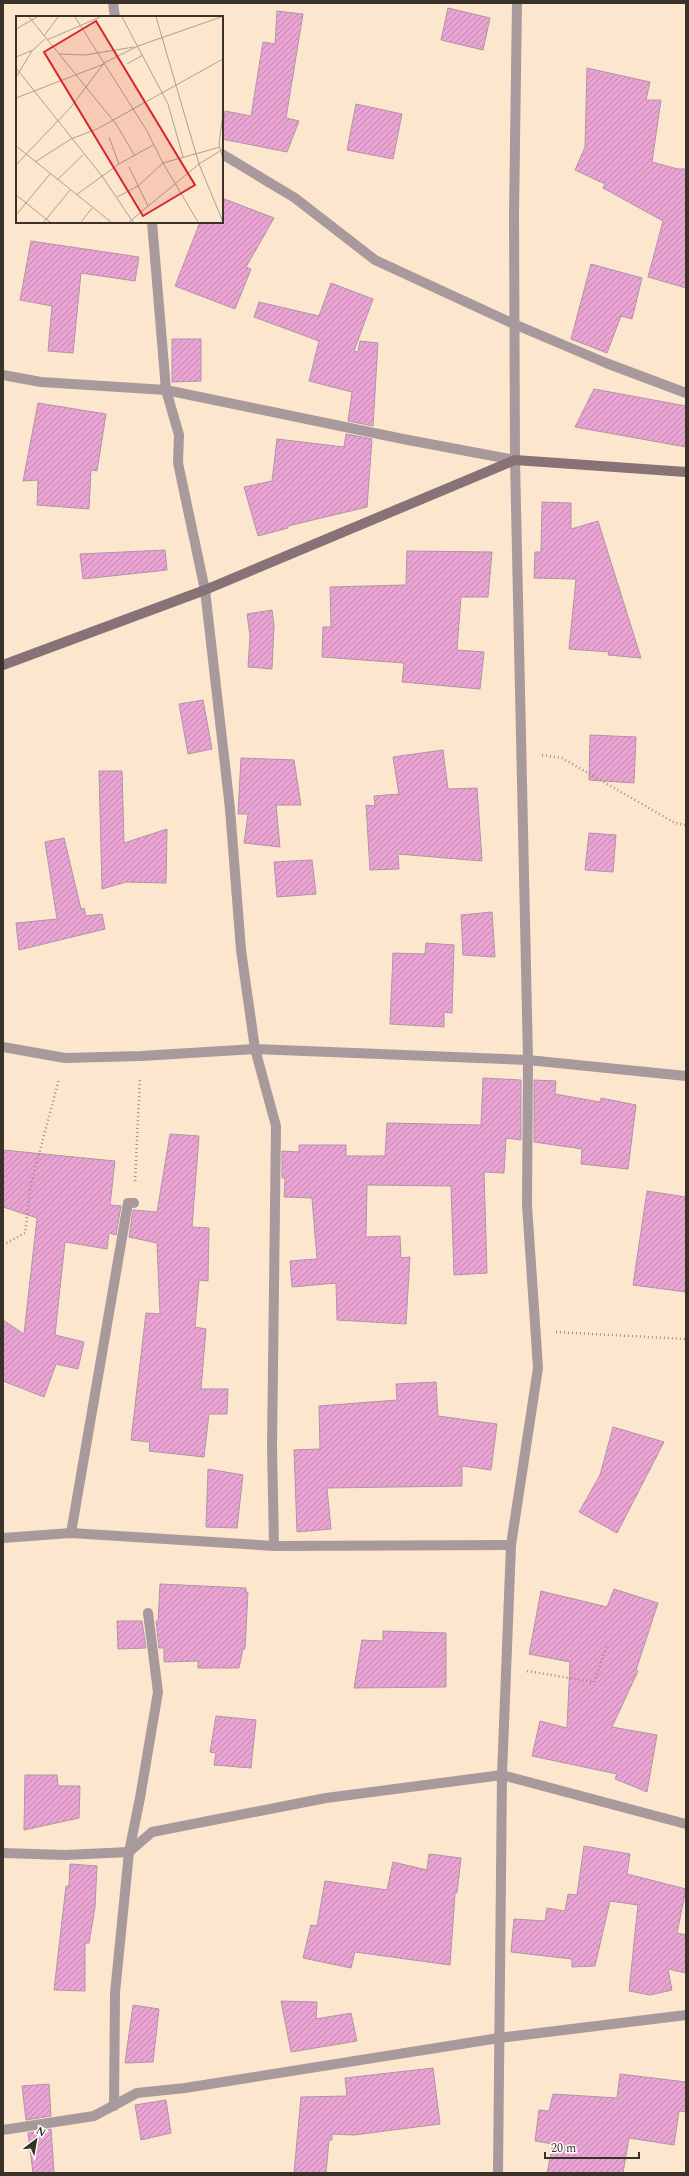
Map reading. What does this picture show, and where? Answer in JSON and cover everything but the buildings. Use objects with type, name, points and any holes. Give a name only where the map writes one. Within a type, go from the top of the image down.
[{"type":"street","points":[[113,3],[115,16]]},
{"type":"street","points":[[498,2173],[502,1775],[511,1545],[538,1368],[527,1205],[528,1060],[515,460],[514,324],[517,3]]},
{"type":"street","points":[[223,155],[295,198],[375,260],[514,324],[606,363],[686,393]]},
{"type":"street","points":[[152,223],[166,390],[179,435],[178,463],[205,590],[230,809],[241,950],[255,1049],[276,1126],[272,1440],[274,1546]]},
{"type":"street","points":[[3,375],[41,382],[166,390],[403,439],[515,460],[686,472]]},
{"type":"street","points":[[3,666],[205,590],[515,460]]},
{"type":"street","points":[[3,1047],[65,1058],[141,1056],[255,1049],[528,1060],[686,1076]]},
{"type":"street","points":[[71,1533],[128,1202],[134,1203]]},
{"type":"street","points":[[3,1538],[71,1533],[274,1546],[511,1545]]},
{"type":"street","points":[[114,2106],[115,1993],[129,1852],[158,1692],[148,1613]]},
{"type":"street","points":[[3,1853],[65,1855],[129,1852],[152,1832],[326,1798],[502,1775],[686,1824]]},
{"type":"street","points":[[3,2130],[94,2116],[137,2093],[185,2088],[500,2038],[686,2014]]},
{"type":"path","points":[[521,753],[562,758],[675,823],[686,825]]},
{"type":"path","points":[[134,1203],[141,1056]]},
{"type":"path","points":[[3,1245],[25,1233],[30,1184],[65,1058]]},
{"type":"path","points":[[536,1330],[686,1339]]},
{"type":"path","points":[[506,1668],[594,1682],[607,1646]]}]
